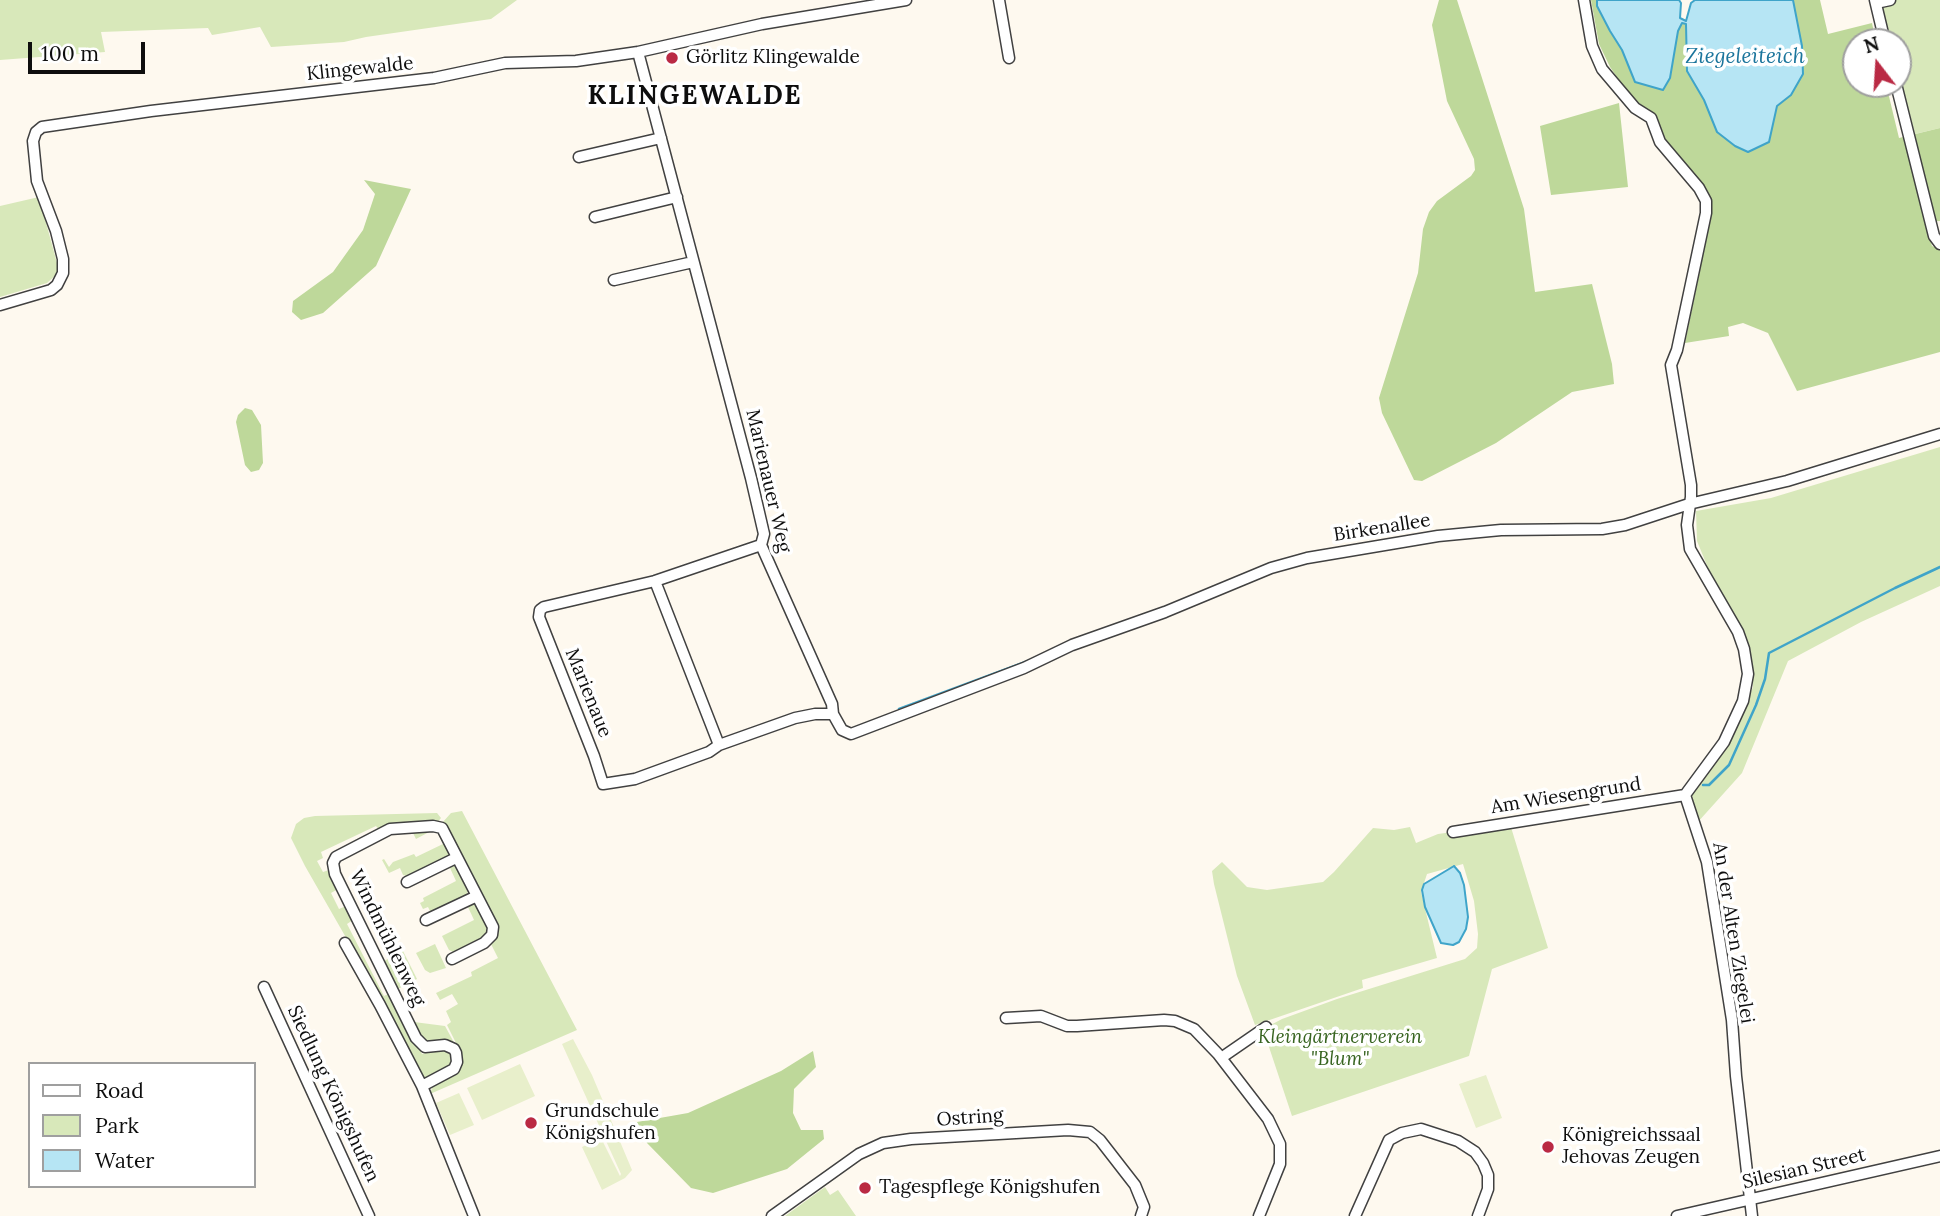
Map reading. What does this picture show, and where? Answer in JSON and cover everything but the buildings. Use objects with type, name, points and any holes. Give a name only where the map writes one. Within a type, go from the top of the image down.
[{"type":"street","name":"Klingewalde","points":[[0,305],[51,290],[63,273],[63,259],[56,230],[37,181],[33,141],[36,132],[42,127],[151,111],[434,78],[505,63],[576,61],[638,52],[761,24],[906,0]]},
{"type":"street","points":[[999,0],[1009,58]]},
{"type":"street","points":[[1584,0],[1592,46],[1602,69],[1635,108],[1651,118],[1660,142],[1699,188],[1706,201],[1706,213],[1683,322],[1671,365],[1691,485],[1686,525],[1690,549],[1738,632],[1748,674],[1743,701],[1724,742],[1685,795]]},
{"type":"street","points":[[1882,28],[1875,2],[1890,0]]},
{"type":"street","name":"Marienauer Weg","points":[[638,52],[751,478],[764,534],[761,545],[832,704],[833,715],[842,730],[850,734]]},
{"type":"street","points":[[1900,98],[1934,236],[1940,244]]},
{"type":"street","points":[[579,157],[661,138]]},
{"type":"street","points":[[595,217],[677,197]]},
{"type":"street","points":[[614,280],[693,262]]},
{"type":"street","name":"Birkenallee","points":[[850,734],[1024,668],[1072,645],[1165,612],[1271,568],[1307,558],[1438,536],[1501,530],[1602,529],[1689,504],[1787,481],[1940,434]]},
{"type":"street","name":"Marienaue","points":[[761,545],[655,580],[544,607],[539,614],[603,784],[635,779],[795,718],[815,714],[833,715]]},
{"type":"street","points":[[655,580],[719,745]]},
{"type":"street","name":"Am Wiesengrund","points":[[1453,832],[1685,795]]},
{"type":"street","name":"An der Alten Ziegelei","points":[[1685,795],[1707,862],[1732,1020],[1752,1216]]},
{"type":"street","name":"Windmühlenweg","points":[[422,1086],[451,1072],[457,1062],[456,1053],[445,1045],[425,1047],[416,1038],[335,874],[335,857],[381,832],[406,826],[433,825],[442,828],[492,923],[492,936],[452,959]]},
{"type":"street","points":[[407,883],[456,858]]},
{"type":"street","points":[[426,920],[477,896]]},
{"type":"street","name":"Windmühlenweg","points":[[345,943],[422,1086],[474,1216]]},
{"type":"street","name":"Siedlung Königshufen","points":[[264,987],[369,1216]]},
{"type":"street","points":[[1006,1018],[1041,1016],[1067,1026],[1175,1021],[1194,1028],[1221,1058],[1273,1127],[1280,1143],[1280,1164],[1259,1216]]},
{"type":"street","points":[[1221,1058],[1266,1027]]},
{"type":"street","points":[[1355,1216],[1389,1140],[1402,1133],[1421,1129],[1458,1142],[1475,1152],[1483,1163],[1488,1175],[1488,1189],[1478,1216]]},
{"type":"street","name":"Ostring","points":[[772,1216],[859,1154],[883,1143],[1068,1130],[1090,1132],[1100,1140],[1135,1185],[1144,1207],[1141,1216]]},
{"type":"street","name":"Silesian Street","points":[[1677,1216],[1940,1156]]},
{"type":"green space","points":[[0,0],[517,0],[491,19],[344,42],[271,47],[260,27],[212,35],[208,28],[101,32],[105,52],[0,60]]},
{"type":"green space","points":[[1439,0],[1457,0],[1524,209],[1535,292],[1592,284],[1612,364],[1614,384],[1572,392],[1496,443],[1422,481],[1414,480],[1382,413],[1379,398],[1418,273],[1423,229],[1429,212],[1437,201],[1471,176],[1475,170],[1474,159],[1447,101],[1432,25]]},
{"type":"green space","points":[[1591,0],[1597,0],[1597,6],[1622,50],[1635,82],[1663,90],[1670,78],[1678,31],[1682,23],[1686,24],[1687,72],[1704,100],[1769,142],[1777,106],[1791,95],[1802,46],[1793,0],[1820,0],[1828,34],[1842,30],[1842,98],[1889,98],[1899,138],[1940,128],[1940,221],[1925,222],[1932,246],[1940,249],[1940,352],[1797,391],[1768,333],[1743,323],[1728,327],[1729,336],[1685,343],[1710,207],[1665,142],[1651,113],[1630,96],[1610,67],[1599,44]]},
{"type":"green space","points":[[1880,0],[1940,0],[1940,128],[1915,134],[1906,98],[1912,98],[1912,28],[1887,28]]},
{"type":"green space","points":[[1872,23],[1873,28],[1852,28]]},
{"type":"green space","points":[[1619,103],[1628,187],[1551,195],[1540,126]]},
{"type":"green space","points":[[364,180],[411,189],[376,266],[323,313],[301,320],[292,312],[293,301],[333,272],[363,230],[375,194]]},
{"type":"green space","points":[[39,197],[57,263],[57,274],[47,283],[0,297],[0,206]]},
{"type":"green space","points":[[245,408],[252,410],[261,425],[263,463],[259,470],[251,472],[245,465],[236,422],[238,415]]},
{"type":"green space","points":[[1940,447],[1940,586],[1861,622],[1788,661],[1742,773],[1697,823],[1692,795],[1697,782],[1747,702],[1753,687],[1753,675],[1744,631],[1708,568],[1697,541],[1696,511],[1771,498]]},
{"type":"green space","points":[[462,811],[577,1030],[430,1094],[433,1085],[459,1072],[462,1063],[462,1055],[447,1025],[451,1022],[446,1011],[458,1004],[452,994],[440,1000],[436,993],[472,976],[471,972],[498,958],[491,944],[496,935],[442,823],[451,813]]},
{"type":"green space","points":[[437,813],[441,818],[437,823],[395,823],[379,830],[376,826],[321,852],[323,858],[317,861],[323,872],[329,870],[338,889],[331,893],[339,909],[346,906],[353,920],[347,924],[384,996],[392,992],[422,1054],[441,1049],[452,1053],[454,1064],[427,1080],[421,1080],[368,976],[291,838],[296,824],[304,818],[315,816]]},
{"type":"green space","name":"Kleingärtnerverein \"Blum\"","points":[[1510,824],[1548,948],[1492,969],[1469,1056],[1292,1116],[1263,1029],[1282,1019],[1337,999],[1465,959],[1477,948],[1478,934],[1474,901],[1463,864],[1427,874],[1421,892],[1437,958],[1362,980],[1363,988],[1255,1025],[1237,976],[1212,871],[1222,862],[1247,887],[1267,890],[1323,882],[1373,828],[1394,830],[1410,827],[1416,843],[1438,834]]},
{"type":"green space","points":[[411,829],[438,829],[449,855],[445,861],[410,877],[403,875],[400,868],[389,873],[382,860],[384,859],[389,867],[393,862],[414,854],[416,857],[443,844],[437,831],[431,831],[416,839]]},
{"type":"green space","points":[[455,864],[469,889],[465,898],[431,913],[428,907],[423,909],[420,903],[424,901],[423,898],[456,881],[450,868],[445,869],[448,865]]},
{"type":"green space","points":[[469,903],[476,903],[490,926],[487,937],[453,952],[449,950],[442,936],[474,920],[468,907],[462,907],[429,922]]},
{"type":"green space","points":[[435,944],[446,968],[430,973],[425,970],[416,953]]},
{"type":"green space","points":[[403,951],[417,979],[398,989],[384,961]]},
{"type":"green space","points":[[414,1022],[445,1026],[457,1048],[426,1043]]},
{"type":"green space","points":[[573,1039],[592,1075],[632,1170],[625,1178],[602,1190],[582,1147],[601,1138],[620,1176],[621,1174],[562,1044]]},
{"type":"green space","points":[[813,1051],[816,1067],[794,1089],[793,1113],[801,1130],[823,1130],[824,1139],[787,1169],[713,1193],[691,1188],[647,1143],[637,1122],[688,1113],[781,1071]]},
{"type":"green space","points":[[520,1064],[535,1096],[482,1120],[467,1088]]},
{"type":"green space","points":[[1486,1075],[1502,1118],[1476,1128],[1459,1084]]},
{"type":"green space","points":[[459,1093],[474,1125],[450,1135],[436,1103]]},
{"type":"green space","points":[[825,1187],[830,1195],[838,1190],[856,1216],[785,1216]]},
{"type":"water","name":"Ziegeleiteich","points":[[1597,0],[1679,0],[1680,18],[1686,21],[1691,3],[1695,0],[1793,0],[1802,46],[1803,74],[1791,95],[1777,106],[1769,142],[1748,152],[1717,132],[1704,100],[1687,71],[1686,24],[1682,23],[1678,31],[1670,78],[1663,90],[1635,82],[1622,50],[1597,6]]},
{"type":"water","points":[[1454,866],[1464,885],[1468,917],[1466,929],[1459,942],[1453,945],[1441,943],[1425,907],[1422,890],[1424,884]]},
{"type":"waterway","points":[[1703,785],[1709,785],[1729,765],[1756,705],[1765,679],[1769,653],[1940,567]]},
{"type":"waterway","points":[[899,709],[1028,661]]},
{"type":"place","name":"Görlitz Klingewalde","points":[[672,58]]},
{"type":"place","name":"Grundschule Königshufen","points":[[531,1123]]},
{"type":"place","name":"Königreichssaal Jehovas Zeugen","points":[[1548,1147]]},
{"type":"place","name":"Tagespflege Königshufen","points":[[865,1188]]},
{"type":"district","name":"KLINGEWALDE","points":[[695,97]]}]
